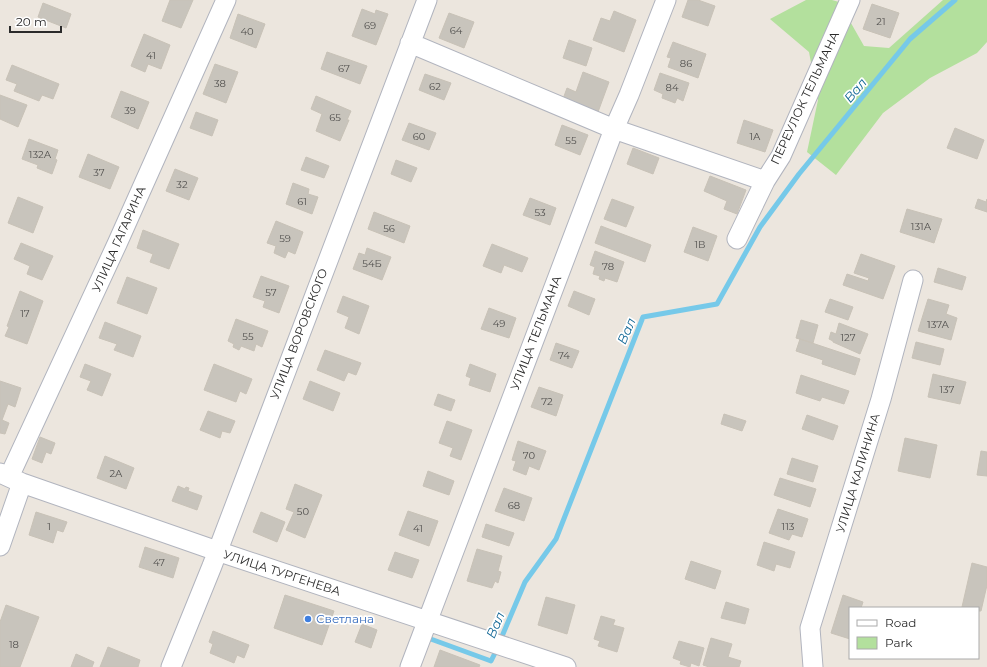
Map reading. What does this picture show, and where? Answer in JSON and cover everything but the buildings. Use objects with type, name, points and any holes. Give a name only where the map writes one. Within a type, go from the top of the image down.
[{"type":"street","name":"УЛИЦА ГАГАРИНА","points":[[0,546],[10,478],[226,0]]},
{"type":"street","name":"УЛИЦА ВОРОВСКОГО","points":[[171,667],[212,566],[426,0]]},
{"type":"street","name":"УЛИЦА ТЕЛЬМАНА","points":[[410,667],[614,129],[629,95],[666,0]]},
{"type":"street","name":"ПЕРЕУЛОК ТЕЛЬМАНА","points":[[737,239],[765,181],[780,156],[850,0]]},
{"type":"street","points":[[410,43],[614,129],[765,181]]},
{"type":"street","name":"УЛИЦА КАЛИНИНА","points":[[813,667],[810,628],[881,399],[913,280]]},
{"type":"street","name":"УЛИЦА ТУРГЕНЕВА","points":[[10,478],[217,551],[566,667]]},
{"type":"green space","points":[[806,0],[832,0],[839,2],[864,46],[889,48],[943,0],[987,0],[987,42],[977,53],[930,78],[883,113],[836,175],[807,152],[818,100],[809,52],[770,19]]},
{"type":"waterway","name":"Вал","points":[[500,641],[525,582],[556,539],[643,317],[717,304],[760,227],[799,174],[910,39],[955,0]]},
{"type":"waterway","name":"Вал","points":[[427,640],[428,638],[491,661],[497,649]]},
{"type":"place","name":"Светлана","points":[[308,619]]}]
